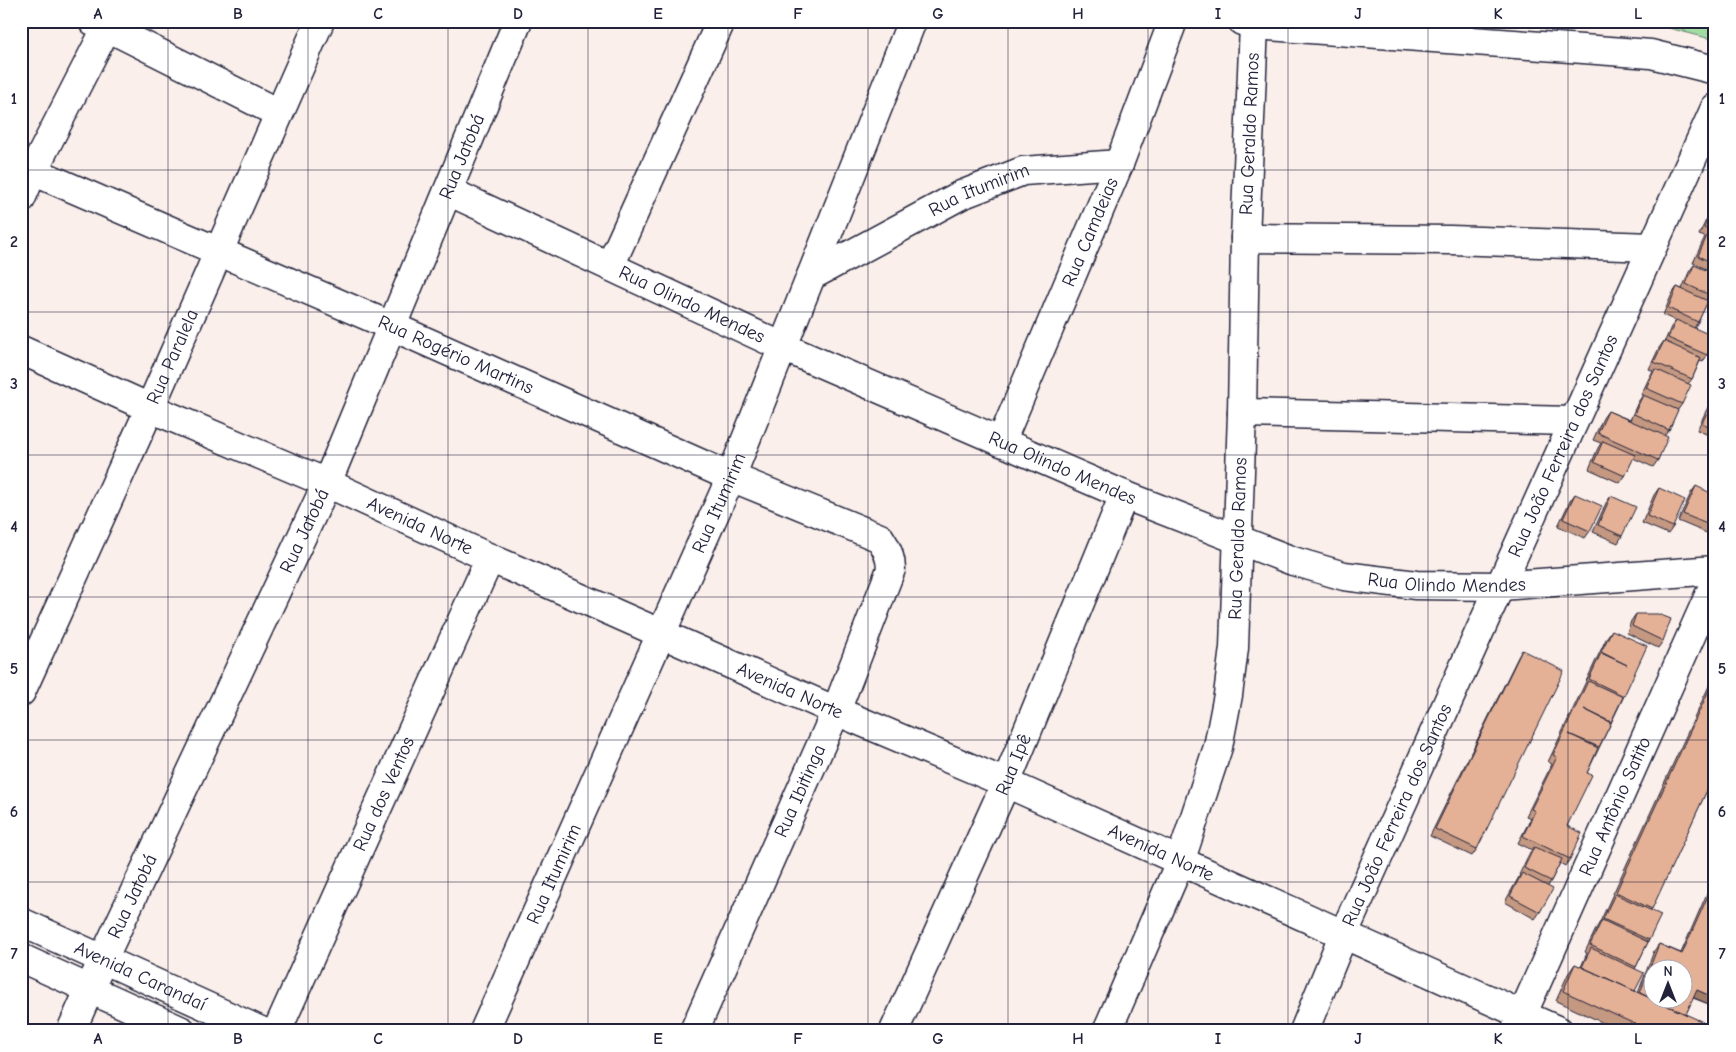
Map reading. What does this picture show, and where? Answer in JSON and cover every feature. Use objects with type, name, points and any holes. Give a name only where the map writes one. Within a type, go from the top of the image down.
[{"type":"street","name":"Rua Paralela","points":[[21,692],[150,408],[320,21]]},
{"type":"street","name":"Rua Jatobá","points":[[71,1031],[89,988],[327,483],[518,21]]},
{"type":"street","points":[[610,266],[721,21]]},
{"type":"street","points":[[811,276],[912,21]]},
{"type":"street","name":"Rua Camdeias","points":[[1001,442],[1119,164],[1173,21]]},
{"type":"street","points":[[21,199],[27,168],[103,23],[278,113]]},
{"type":"street","points":[[1248,23],[1650,54],[1715,70]]},
{"type":"street","name":"Rua Geraldo Ramos","points":[[1107,1031],[1180,862],[1218,747],[1228,695],[1234,648],[1242,413],[1248,23]]},
{"type":"street","name":"Rua João Ferreira dos Santos","points":[[1304,1031],[1344,933],[1715,108]]},
{"type":"street","name":"Rua Itumirim","points":[[484,1031],[731,477],[811,276],[961,195],[1023,171],[1119,164]]},
{"type":"street","name":"Rua Rogério Martins","points":[[27,168],[392,326],[731,477],[880,538],[887,548]]},
{"type":"street","name":"Rua Olindo Mendes","points":[[448,191],[784,347],[1124,495],[1293,561],[1344,576],[1416,585],[1500,586],[1715,570]]},
{"type":"street","points":[[1245,238],[1451,240],[1652,247]]},
{"type":"street","name":"Avenida Norte","points":[[21,350],[150,408],[327,483],[490,558],[836,711],[1006,783],[1180,862],[1344,933],[1518,1023],[1559,1031]]},
{"type":"street","points":[[1242,413],[1574,421]]},
{"type":"street","name":"Rua Ipê","points":[[894,1031],[1006,783],[1124,495]]},
{"type":"street","name":"Rua Ibitinga","points":[[694,1031],[836,711],[891,569],[891,560],[887,548]]},
{"type":"street","name":"Rua dos Ventos","points":[[277,1031],[490,558]]},
{"type":"street","name":"Rua Antônio Satito","points":[[1518,1023],[1715,582]]},
{"type":"street","name":"Avenida Carandaí","points":[[21,922],[261,1031]]},
{"type":"street","name":"Avenida Carandaí","points":[[21,958],[182,1031]]},
{"type":"green space","points":[[1596,21],[1715,21],[1715,40],[1661,26]]},
{"type":"building","points":[[1715,207],[1715,232],[1704,228]]},
{"type":"building","points":[[1707,236],[1715,239],[1715,264],[1698,256]]},
{"type":"building","points":[[1694,265],[1715,274],[1714,297],[1686,284]]},
{"type":"building","points":[[1677,287],[1708,301],[1698,322],[1668,308]]},
{"type":"building","points":[[1676,320],[1715,337],[1707,355],[1668,338]]},
{"type":"building","points":[[1664,341],[1701,358],[1692,379],[1654,362]]},
{"type":"building","points":[[1655,369],[1691,385],[1682,404],[1646,388]]},
{"type":"building","points":[[1643,395],[1678,410],[1669,430],[1634,414]]},
{"type":"building","points":[[1712,402],[1715,403],[1715,429],[1702,423]]},
{"type":"building","points":[[1608,411],[1668,437],[1658,460],[1598,433]]},
{"type":"building","points":[[1603,441],[1635,455],[1625,476],[1594,462]]},
{"type":"building","points":[[1696,486],[1715,495],[1714,527],[1683,514]]},
{"type":"building","points":[[1659,488],[1685,500],[1673,527],[1647,516]]},
{"type":"building","points":[[1575,494],[1602,506],[1590,531],[1563,519]]},
{"type":"building","points":[[1611,496],[1636,507],[1622,536],[1598,525]]},
{"type":"building","points":[[1636,614],[1658,614],[1671,619],[1663,641],[1632,626]]},
{"type":"building","points":[[1612,630],[1647,646],[1624,696],[1589,679],[1601,653],[1627,665],[1601,652]]},
{"type":"building","points":[[1522,650],[1564,671],[1477,849],[1435,829]]},
{"type":"building","points":[[1715,677],[1715,773],[1652,909],[1616,892]]},
{"type":"building","points":[[1588,681],[1623,697],[1611,722],[1584,709],[1611,723],[1599,747],[1569,734],[1598,748],[1587,773],[1592,775],[1567,826],[1582,833],[1570,859],[1523,836],[1535,811],[1531,809],[1557,757],[1553,755]]},
{"type":"building","points":[[1534,847],[1562,859],[1551,881],[1524,868]]},
{"type":"building","points":[[1522,873],[1553,889],[1540,912],[1510,896]]},
{"type":"building","points":[[1715,880],[1715,998],[1697,990],[1694,997],[1694,960],[1653,960],[1659,944],[1682,954]]},
{"type":"building","points":[[1615,894],[1661,915],[1649,940],[1603,919]]},
{"type":"building","points":[[1602,920],[1648,942],[1636,967],[1590,945]]},
{"type":"building","points":[[1591,948],[1644,973],[1635,991],[1582,967]]},
{"type":"building","points":[[1575,964],[1644,995],[1644,1010],[1677,1010],[1703,1022],[1699,1031],[1650,1031],[1563,991]]},
{"type":"building","points":[[1644,983],[1644,995],[1640,993]]},
{"type":"building","points":[[1677,1010],[1688,1010],[1686,1014]]}]
